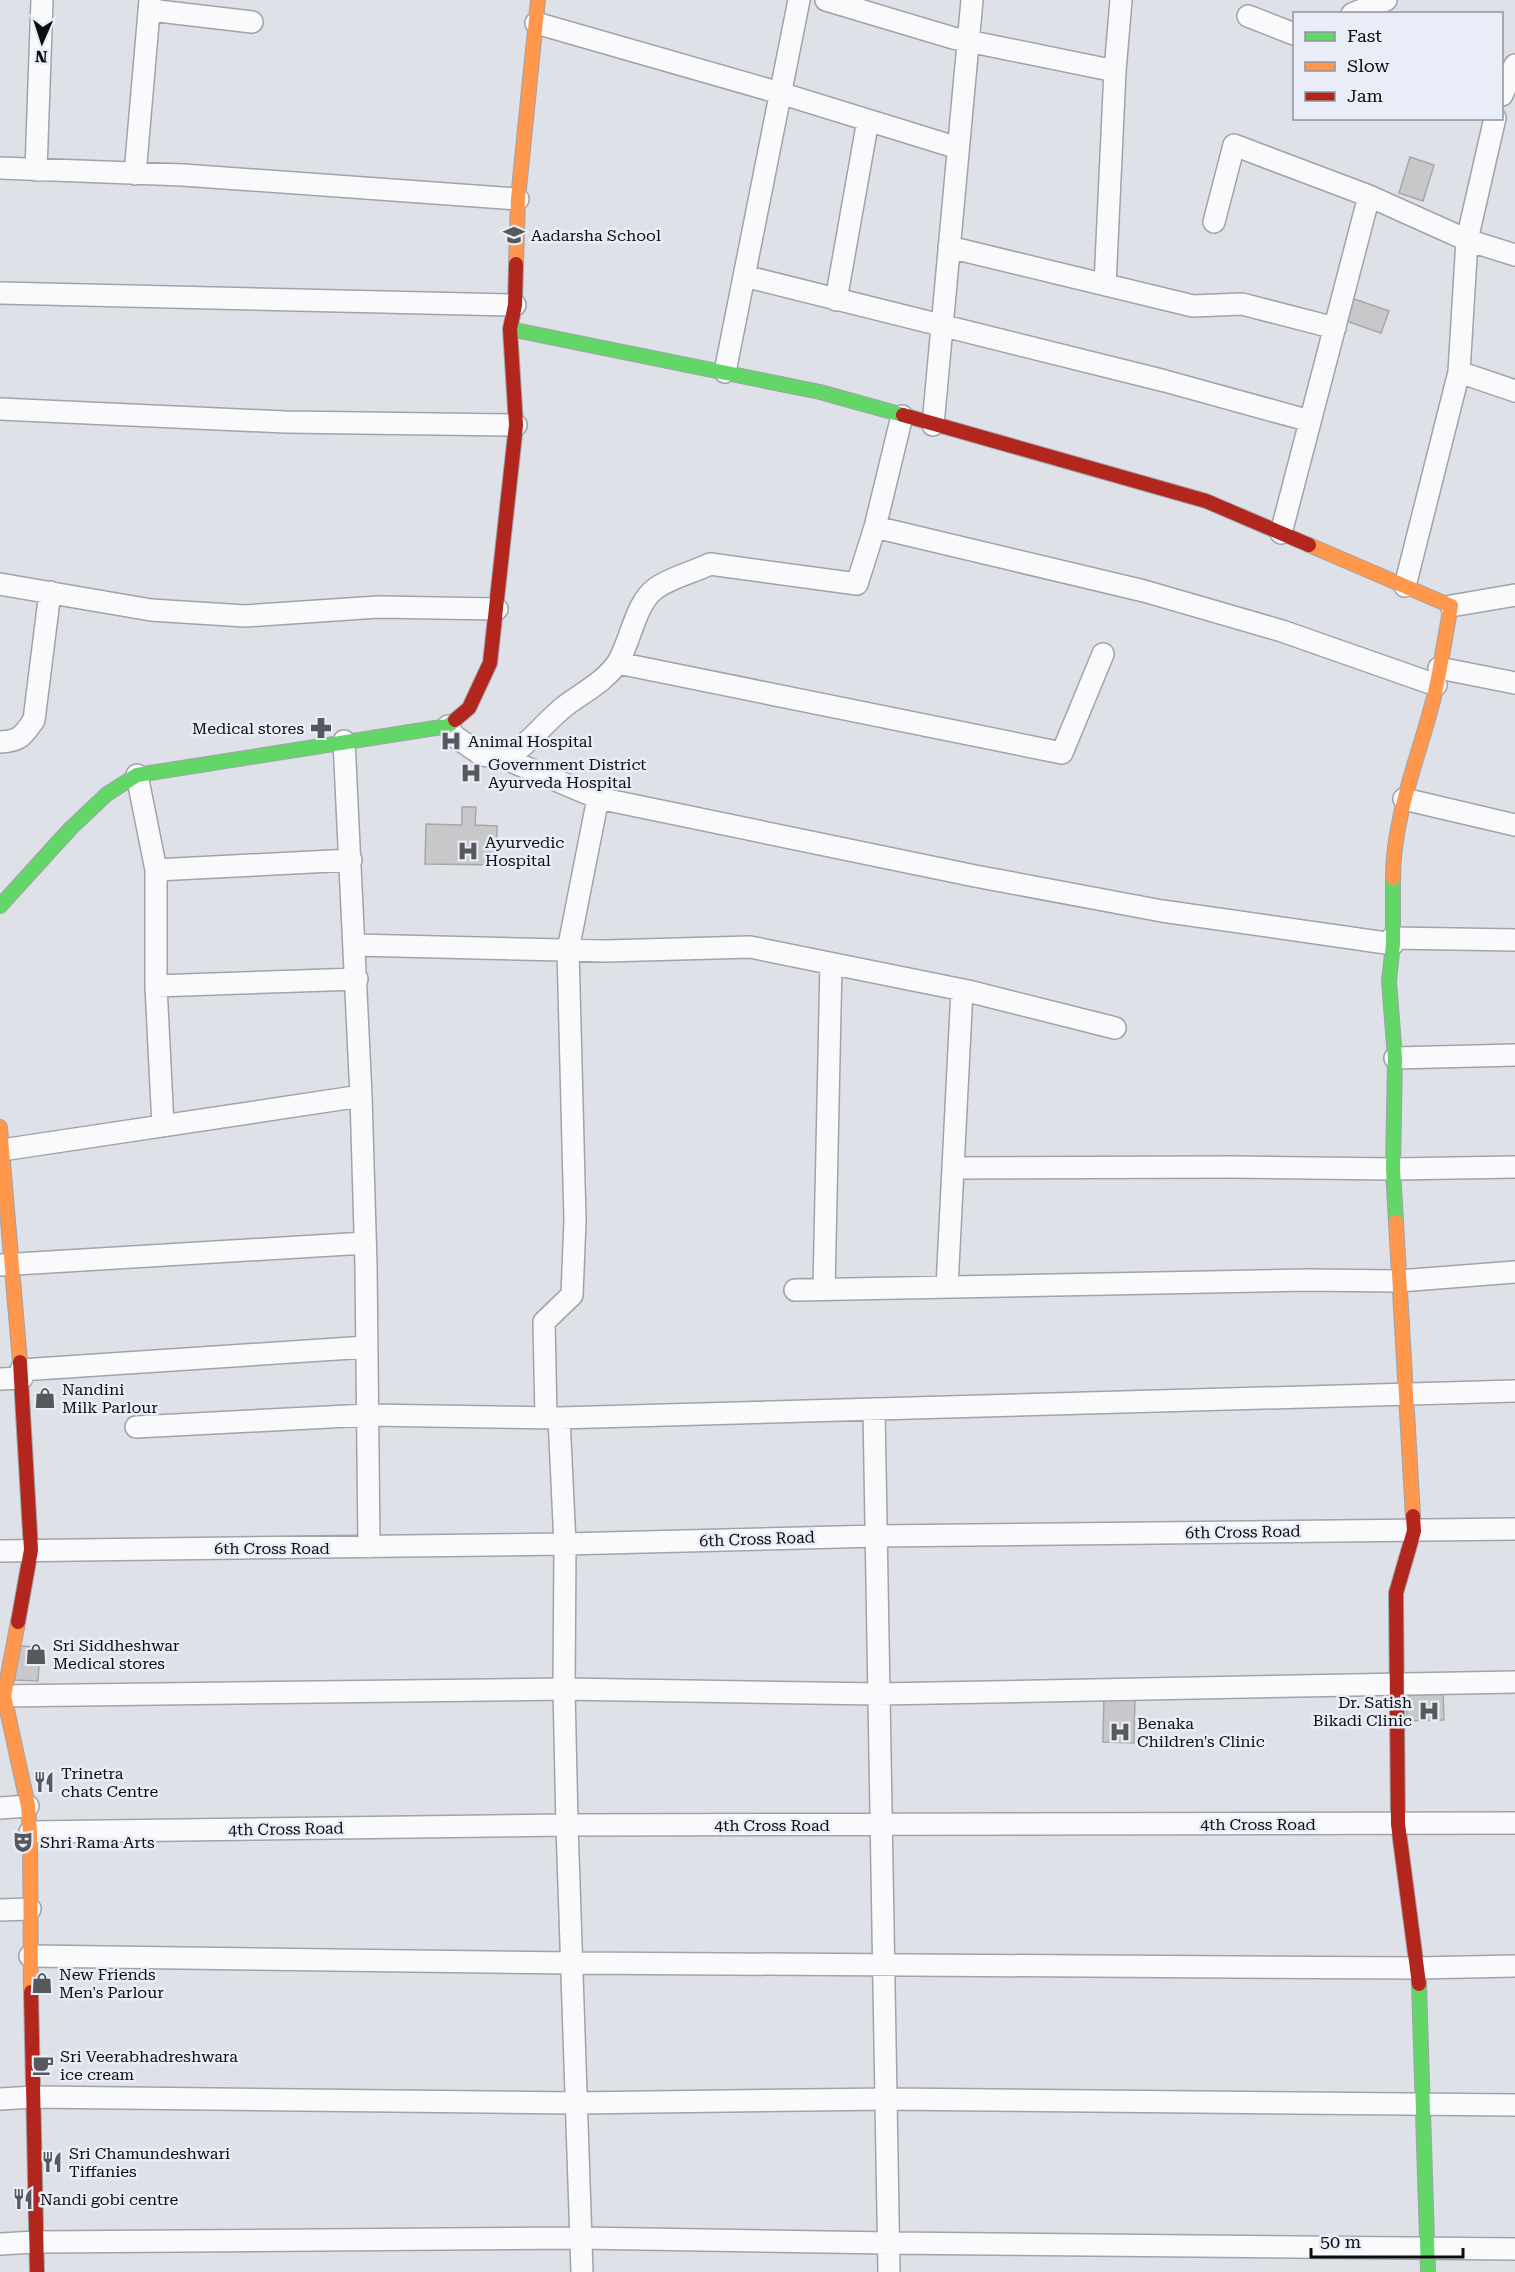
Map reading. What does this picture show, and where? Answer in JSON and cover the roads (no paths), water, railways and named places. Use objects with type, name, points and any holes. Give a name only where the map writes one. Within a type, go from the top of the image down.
[{"type":"street","points":[[36,170],[42,0]]},
{"type":"street","points":[[0,906],[70,829],[107,794],[137,776],[448,726],[469,708],[490,663],[516,425],[510,329],[515,305],[518,199],[538,0]]},
{"type":"street","points":[[725,372],[798,0]]},
{"type":"street","points":[[826,0],[968,41],[1115,71]]},
{"type":"street","points":[[933,425],[972,0]]},
{"type":"street","points":[[1105,285],[1115,71],[1121,0]]},
{"type":"street","points":[[1357,12],[1386,0]]},
{"type":"street","points":[[135,174],[150,5],[252,22]]},
{"type":"street","points":[[1248,16],[1293,34]]},
{"type":"street","points":[[536,23],[780,93],[958,148]]},
{"type":"street","points":[[1503,93],[1515,64]]},
{"type":"street","points":[[836,300],[868,120]]},
{"type":"street","points":[[1405,585],[1459,372],[1467,240],[1495,120]]},
{"type":"street","points":[[1214,222],[1234,145],[1369,196],[1467,240],[1515,255]]},
{"type":"street","points":[[0,168],[135,174],[518,199]]},
{"type":"street","points":[[1281,533],[1369,196]]},
{"type":"street","points":[[949,247],[1193,306],[1242,304],[1335,328]]},
{"type":"street","points":[[744,276],[1165,381],[1311,421]]},
{"type":"street","points":[[0,293],[515,305]]},
{"type":"street","points":[[510,329],[820,392],[1206,501],[1451,606],[1515,595]]},
{"type":"street","points":[[1459,372],[1515,391]]},
{"type":"street","points":[[0,409],[285,422],[516,425]]},
{"type":"street","points":[[506,759],[520,750],[563,708],[604,677],[618,663],[639,613],[654,590],[667,582],[691,574],[710,564],[856,584],[875,527],[902,416]]},
{"type":"street","points":[[875,527],[1144,591],[1438,676],[1515,683]]},
{"type":"street","points":[[0,584],[151,609],[245,616],[378,607],[497,609]]},
{"type":"street","points":[[0,742],[15,741],[24,734],[34,720],[50,592]]},
{"type":"street","points":[[1428,2272],[1418,1968],[1398,1824],[1396,1593],[1414,1531],[1393,1169],[1395,1058],[1389,981],[1393,941],[1393,864],[1404,799],[1438,676],[1451,606]]},
{"type":"street","points":[[618,663],[1062,753],[1103,654]]},
{"type":"street","points":[[448,726],[454,736],[482,754],[506,759],[598,798],[975,876],[1162,911],[1393,941],[1515,940]]},
{"type":"street","points":[[344,741],[361,1096],[369,1547]]},
{"type":"street","points":[[137,776],[156,870],[156,986],[164,1126]]},
{"type":"street","points":[[582,2272],[567,1825],[564,1689],[565,1544],[544,1322],[572,1295],[575,1220],[568,950],[598,798]]},
{"type":"street","points":[[1404,799],[1515,825]]},
{"type":"street","points":[[156,870],[351,860]]},
{"type":"street","points":[[355,945],[568,950],[750,947],[962,990],[1115,1028]]},
{"type":"street","points":[[824,1289],[831,964]]},
{"type":"street","points":[[156,986],[357,979]]},
{"type":"street","points":[[947,1287],[962,990]]},
{"type":"street","points":[[1395,1058],[1515,1055]]},
{"type":"street","points":[[2,1163],[164,1126],[361,1096]]},
{"type":"street","points":[[0,1127],[6,1265],[22,1374],[31,1550],[2,1696],[28,1806],[30,1832],[30,1956],[37,2272]]},
{"type":"street","points":[[953,1168],[1515,1167]]},
{"type":"street","points":[[6,1265],[365,1243]]},
{"type":"street","points":[[795,1290],[1307,1280],[1400,1281],[1515,1272]]},
{"type":"street","points":[[0,1379],[22,1374],[366,1347]]},
{"type":"street","points":[[136,1427],[367,1415],[553,1417],[1406,1396],[1515,1391]]},
{"type":"street","points":[[874,1409],[888,2098],[889,2272]]},
{"type":"street","name":"6th Cross Road","points":[[0,1551],[1515,1528]]},
{"type":"street","points":[[2,1696],[564,1689],[879,1694],[1515,1682]]},
{"type":"street","points":[[0,1808],[28,1806]]},
{"type":"street","name":"4th Cross Road","points":[[30,1832],[567,1825],[1515,1823]]},
{"type":"street","points":[[0,1910],[30,1909]]},
{"type":"street","points":[[30,1956],[572,1963],[884,1963],[1418,1968],[1515,1966]]},
{"type":"street","points":[[0,2099],[34,2097],[576,2103],[888,2098],[1515,2105]]},
{"type":"street","points":[[0,2244],[581,2238],[1427,2250],[1515,2249]]},
{"type":"place","name":"Aadarsha School","points":[[514,235]]},
{"type":"place","name":"Medical stores","points":[[321,728]]},
{"type":"place","name":"Animal Hospital","points":[[451,741]]},
{"type":"place","name":"Government District Ayurveda Hospital","points":[[471,773]]},
{"type":"place","name":"Ayurvedic Hospital","points":[[468,851]]},
{"type":"place","name":"Nandini Milk Parlour","points":[[45,1398]]},
{"type":"place","name":"Sri Siddheshwar Medical stores","points":[[36,1654]]},
{"type":"place","name":"Dr. Satish Bikadi Clinic","points":[[1429,1711]]},
{"type":"place","name":"Benaka Children's Clinic","points":[[1120,1732]]},
{"type":"place","name":"Trinetra chats Centre","points":[[44,1782]]},
{"type":"place","name":"Shri Rama Arts","points":[[23,1842]]},
{"type":"place","name":"New Friends Men's Parlour","points":[[42,1983]]},
{"type":"place","name":"Sri Veerabhadreshwara ice cream","points":[[43,2065]]},
{"type":"place","name":"Sri Chamundeshwari Tiffanies","points":[[52,2162]]},
{"type":"place","name":"Nandi gobi centre","points":[[23,2199]]}]
